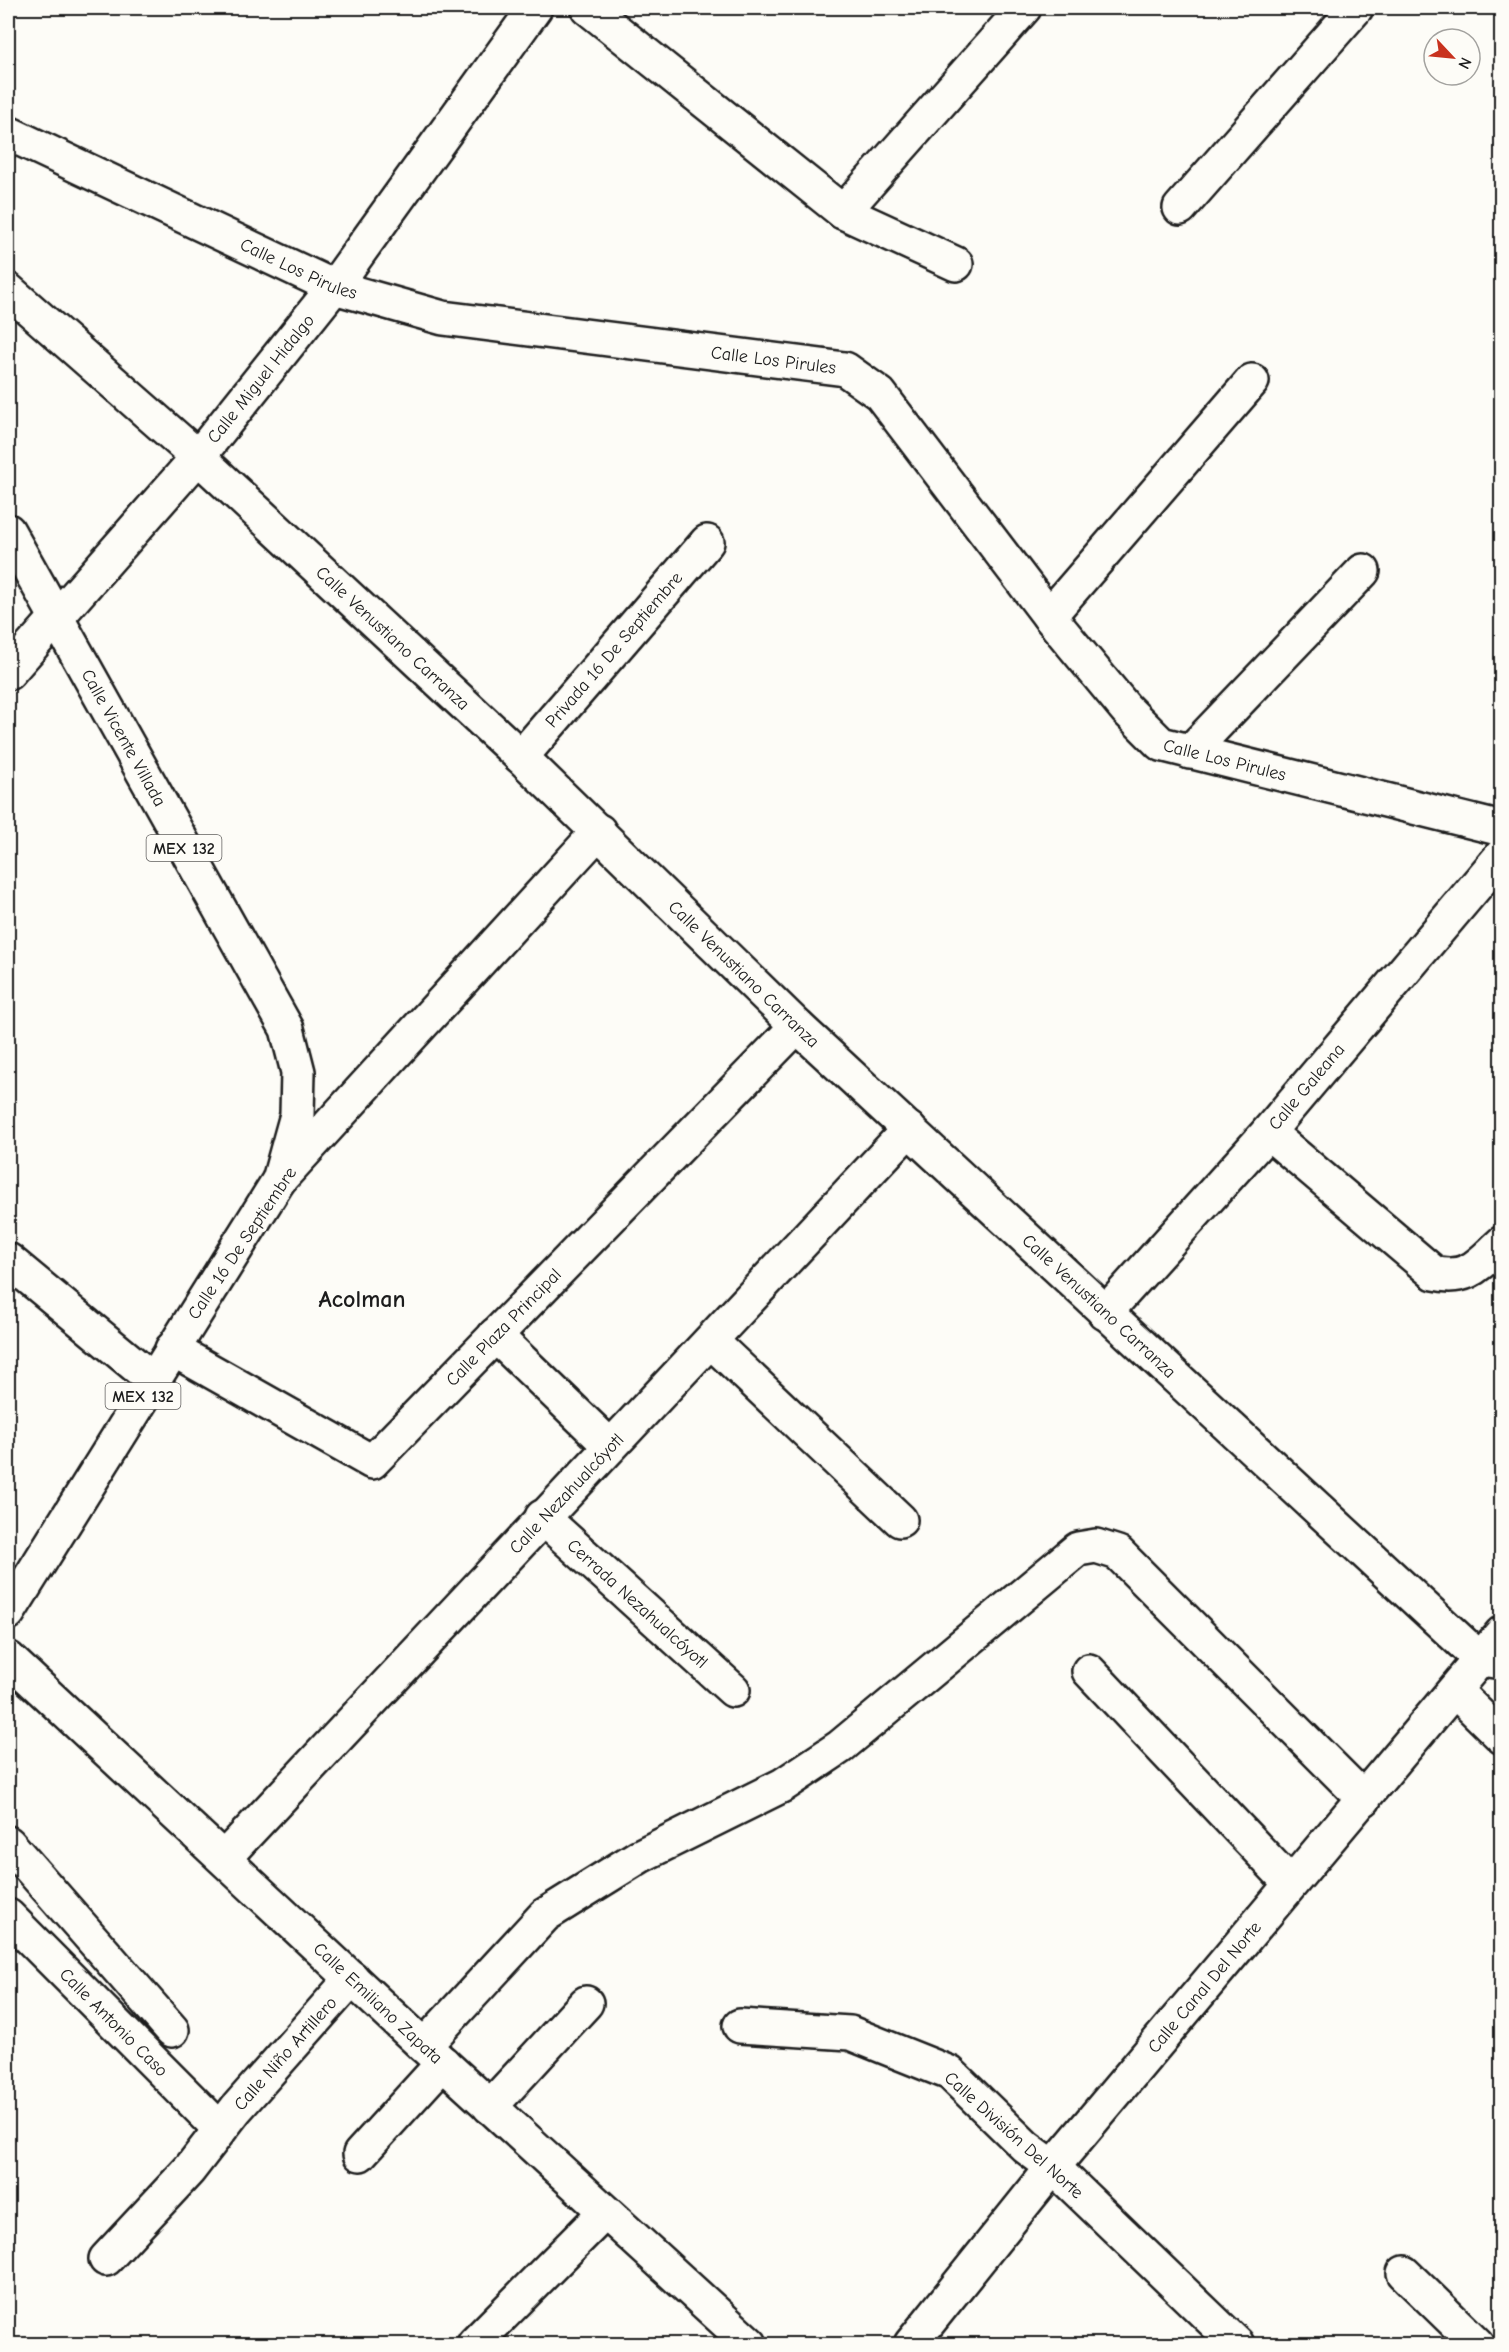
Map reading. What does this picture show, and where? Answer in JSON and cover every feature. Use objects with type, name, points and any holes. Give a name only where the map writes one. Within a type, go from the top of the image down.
[{"type":"street","name":"Calle Miguel Hidalgo","points":[[8,673],[198,457],[334,287],[535,8]]},
{"type":"street","points":[[588,8],[843,212],[956,264]]},
{"type":"street","points":[[843,212],[1024,8]]},
{"type":"street","points":[[1180,208],[1356,8]]},
{"type":"street","name":"Calle Los Pirules","points":[[8,133],[334,287],[443,318],[844,369],[880,394],[1049,616],[1126,709],[1161,744],[1502,830]]},
{"type":"street","name":"Calle Venustiano Carranza","points":[[8,290],[198,457],[521,757],[797,1026],[1105,1313],[1491,1661]]},
{"type":"street","points":[[1049,616],[1252,381]]},
{"type":"street","name":"Calle Vicente Villada","points":[[8,531],[54,618],[287,1029],[298,1072],[297,1115],[279,1180]]},
{"type":"street","name":"Privada 16 De Septiembre","points":[[521,757],[707,542]]},
{"type":"street","points":[[1190,752],[1363,571]]},
{"type":"street","name":"Calle 16 De Septiembre","points":[[8,1613],[279,1180],[599,831]]},
{"type":"street","name":"Calle Galeana","points":[[1105,1313],[1268,1132],[1502,855]]},
{"type":"street","name":"Calle Plaza Principal","points":[[172,1349],[372,1462],[797,1026]]},
{"type":"street","name":"Calle Nezahualcóyotl","points":[[224,1858],[542,1517],[909,1130]]},
{"type":"street","points":[[1268,1132],[1434,1273],[1452,1277],[1472,1270],[1502,1243]]},
{"type":"street","points":[[8,1260],[153,1380]]},
{"type":"street","points":[[495,1335],[610,1446]]},
{"type":"street","points":[[711,1341],[900,1520]]},
{"type":"street","name":"Cerrada Nezahualcóyotl","points":[[542,1517],[733,1690]]},
{"type":"street","points":[[360,2154],[433,2055],[545,1915],[640,1856],[783,1785],[840,1747],[1078,1549],[1096,1546],[1118,1553],[1364,1799]]},
{"type":"street","name":"Calle Canal Del Norte","points":[[911,2344],[1053,2167],[1289,1882],[1364,1799],[1455,1691],[1491,1661],[1502,1633]]},
{"type":"street","name":"Calle Emiliano Zapata","points":[[8,1658],[433,2055],[750,2344]]},
{"type":"street","points":[[1089,1671],[1289,1882]]},
{"type":"street","points":[[1455,1691],[1502,1737]]},
{"type":"street","points":[[8,1843],[172,2030]]},
{"type":"street","name":"Calle Antonio Caso","points":[[8,1916],[220,2129]]},
{"type":"street","name":"Calle Niño Artillero","points":[[106,2259],[189,2170],[220,2129],[352,1978]]},
{"type":"street","points":[[490,2107],[586,2002]]},
{"type":"street","name":"Calle División Del Norte","points":[[740,2026],[849,2033],[950,2073],[1026,2147],[1053,2167],[1237,2344]]},
{"type":"street","points":[[474,2344],[605,2212]]},
{"type":"street","points":[[1404,2273],[1477,2344]]},
{"type":"district","name":"Acolman","points":[[362,1299]]}]
